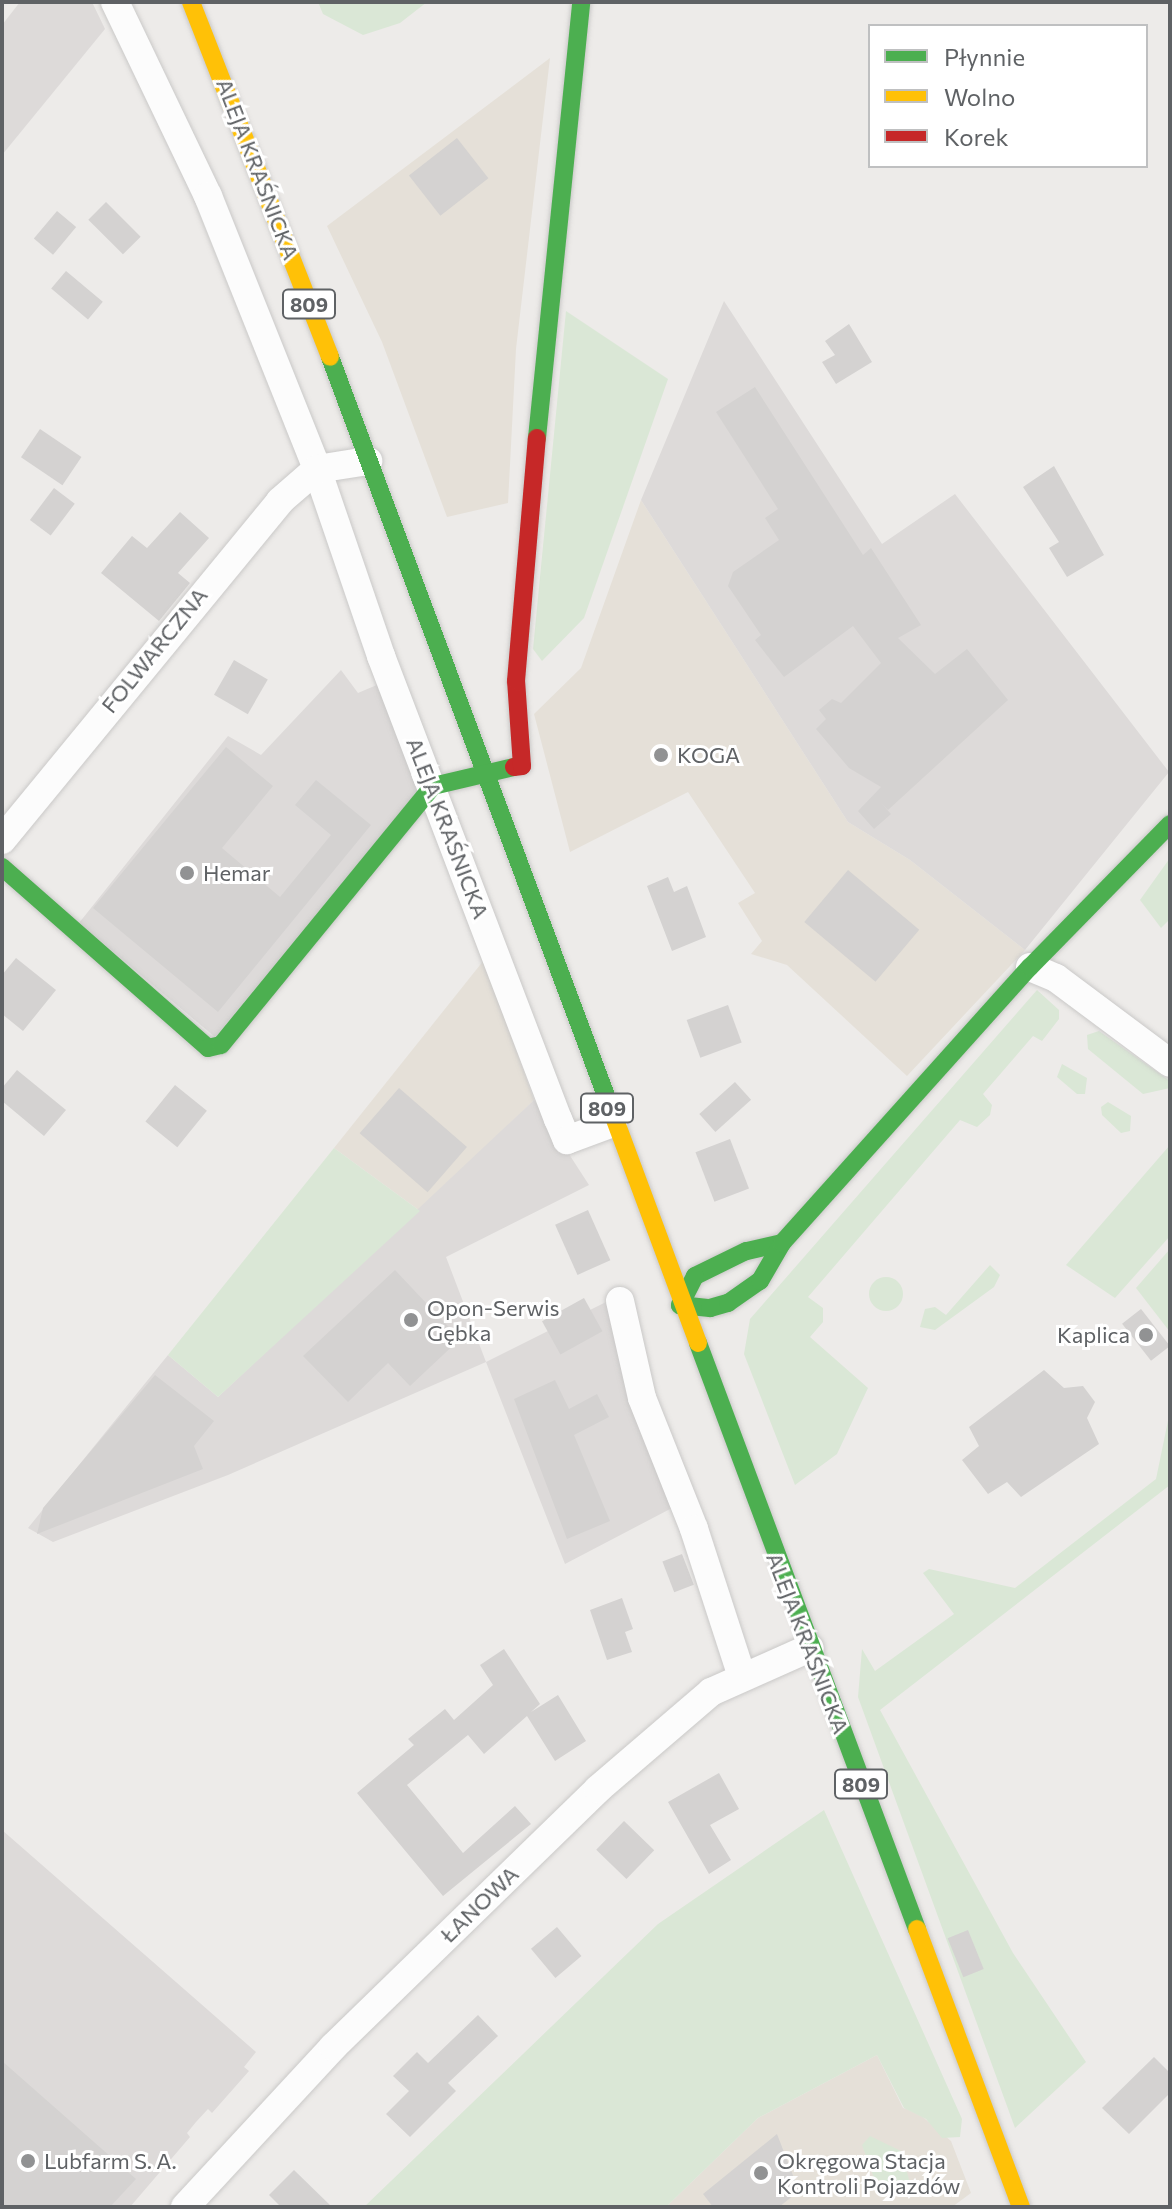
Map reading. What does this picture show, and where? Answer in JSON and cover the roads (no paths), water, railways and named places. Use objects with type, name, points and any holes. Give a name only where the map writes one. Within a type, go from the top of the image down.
[{"type":"main road","name":"ALEJA KRAŚNICKA","points":[[191,2],[368,461],[680,1305],[1021,2207]]},
{"type":"main road","points":[[2,867],[208,1048],[221,1045],[433,786],[522,766],[516,681],[519,619],[581,2]]},
{"type":"main road","points":[[782,1243],[746,1251],[695,1276],[680,1305],[710,1308],[728,1303],[771,1269],[782,1243],[1030,967],[1170,824]]},
{"type":"street","name":"ALEJA KRAŚNICKA","points":[[115,2],[208,196],[317,469],[381,656],[567,1140],[613,1123]]},
{"type":"street","points":[[317,469],[368,461]]},
{"type":"street","name":"FOLWARCZNA","points":[[2,840],[206,585],[280,501],[317,469]]},
{"type":"street","points":[[1030,967],[1056,978],[1170,1063]]},
{"type":"street","points":[[620,1301],[642,1398],[694,1529],[741,1674]]},
{"type":"street","name":"ŁANOWA","points":[[185,2207],[333,2047],[598,1789],[711,1692],[741,1674],[810,1648]]},
{"type":"place","name":"KOGA","points":[[661,755]]},
{"type":"place","name":"Hemar","points":[[187,873]]},
{"type":"place","name":"Opon-Serwis Gębka","points":[[411,1320]]},
{"type":"place","name":"Kaplica","points":[[1146,1335]]},
{"type":"place","name":"Lubfarm S. A.","points":[[28,2161]]},
{"type":"place","name":"Okręgowa Stacja Kontroli Pojazdów","points":[[761,2173]]}]
